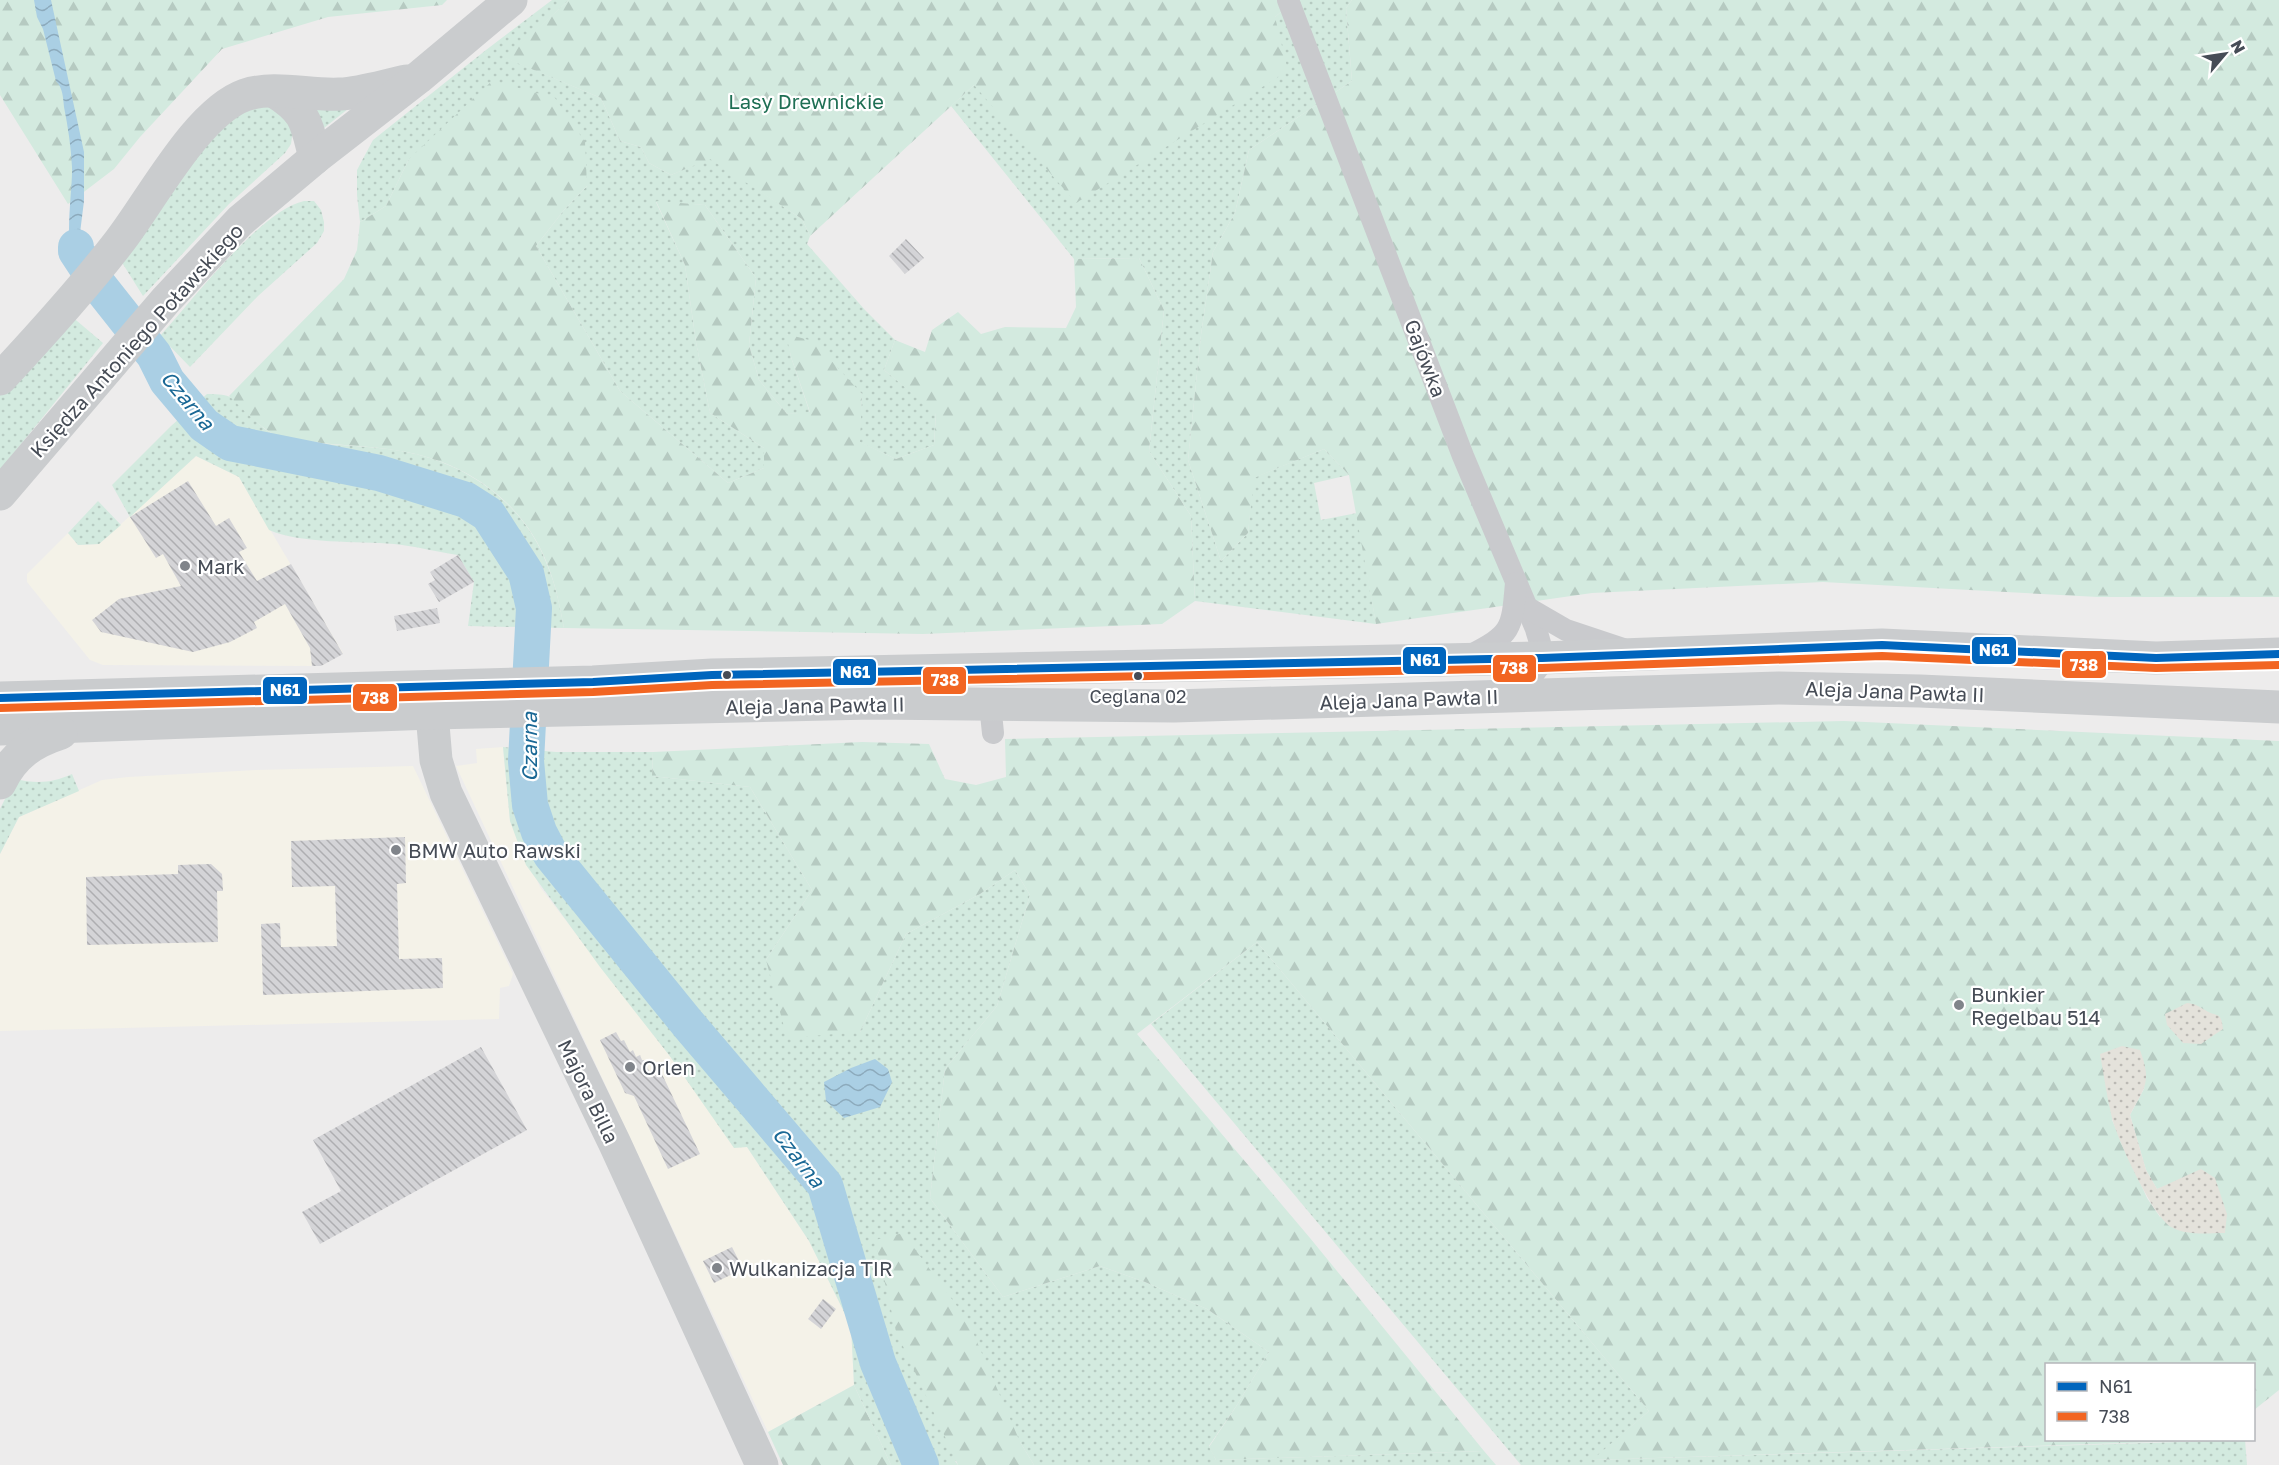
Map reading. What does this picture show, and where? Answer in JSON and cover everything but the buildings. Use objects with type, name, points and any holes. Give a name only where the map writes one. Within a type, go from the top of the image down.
[{"type":"main road","name":"Księdza Antoniego Poławskiego","points":[[0,494],[166,300],[240,222],[315,158],[418,78],[511,0]]},
{"type":"main road","points":[[0,380],[119,242],[196,133],[226,104],[247,95],[275,92],[340,94],[418,78]]},
{"type":"main road","points":[[275,92],[293,104],[302,115],[315,158]]},
{"type":"main road","name":"Aleja Jana Pawła II","points":[[573,696],[712,675],[1542,658],[1882,645],[2156,658],[2279,654]]},
{"type":"main road","name":"Aleja Jana Pawła II","points":[[573,696],[872,703],[991,718],[1174,706],[1730,689],[1825,689],[2279,707]]},
{"type":"main road","points":[[0,698],[573,696]]},
{"type":"main road","points":[[0,729],[432,713],[503,698]]},
{"type":"main road","name":"Majora Billa","points":[[432,713],[436,760],[446,793],[615,1143],[762,1465]]},
{"type":"main road","points":[[0,783],[6,770],[21,752],[39,740],[81,727]]},
{"type":"street","name":"Gajówka","points":[[1287,0],[1463,456],[1528,608],[1536,629],[1542,658]]},
{"type":"street","points":[[1465,658],[1504,636],[1511,625],[1516,581]]},
{"type":"street","points":[[1528,608],[1566,630],[1640,654]]},
{"type":"street","points":[[1497,696],[1511,691],[1524,682],[1535,671],[1542,658]]},
{"type":"shaded area","points":[[196,456],[239,477],[343,653],[321,666],[103,665],[90,660],[27,582],[27,574],[68,533],[78,545],[99,544]]},
{"type":"shaded area","points":[[503,747],[510,821],[540,887],[669,1055],[747,1147],[809,1241],[851,1326],[854,1385],[768,1432],[456,766],[477,763],[476,749]]},
{"type":"shaded area","points":[[413,766],[513,974],[509,986],[500,988],[499,1019],[0,1031],[0,854],[19,817],[102,780],[256,770]]},
{"type":"green space","points":[[0,0],[447,0],[442,5],[328,17],[222,49],[140,137],[114,169],[68,204],[0,95]]},
{"type":"green space","points":[[552,0],[569,0],[506,58],[601,98],[620,141],[641,147],[649,163],[671,175],[710,158],[802,219],[810,236],[807,244],[865,310],[895,340],[884,370],[936,412],[934,445],[896,459],[859,442],[862,394],[787,334],[791,357],[810,413],[787,414],[759,380],[749,345],[756,278],[705,205],[656,202],[685,265],[696,342],[710,413],[764,448],[764,468],[728,483],[620,391],[536,246],[564,210],[587,186],[409,159],[386,206],[360,222],[357,170],[373,140]]},
{"type":"green space","name":"Lasy Drewnickie","points":[[569,0],[1295,0],[1275,17],[1288,71],[1076,203],[974,85],[810,236],[802,219],[710,159],[671,175],[649,163],[641,147],[620,141],[601,98],[505,58]]},
{"type":"green space","points":[[1295,0],[1352,0],[1346,8],[1352,81],[1249,150],[1235,213],[1213,252],[1201,335],[1188,460],[1221,561],[1248,533],[1253,478],[1324,449],[1349,475],[1314,483],[1321,520],[1357,513],[1376,624],[1195,601],[1191,516],[1149,451],[1164,310],[1139,258],[1074,259],[951,106],[974,85],[1275,17]]},
{"type":"green space","points":[[1352,0],[2279,0],[2279,597],[2098,597],[1823,582],[1592,593],[1376,624],[1349,475],[1324,449],[1254,478],[1248,533],[1221,561],[1188,460],[1201,335],[1213,252],[1235,213],[1249,150],[1352,81],[1346,8]]},
{"type":"green space","points":[[492,81],[555,98],[585,142],[587,186],[564,210],[536,246],[620,391],[728,483],[764,468],[764,448],[710,413],[696,342],[685,265],[656,201],[705,205],[756,278],[749,345],[759,380],[787,414],[810,412],[791,357],[786,334],[813,341],[862,394],[860,442],[896,459],[934,445],[936,413],[884,370],[895,340],[925,352],[932,330],[958,312],[981,334],[1005,327],[1066,328],[1076,307],[1074,259],[1139,258],[1164,310],[1149,451],[1191,516],[1195,601],[1162,624],[923,634],[564,628],[553,581],[538,543],[508,505],[470,475],[424,456],[388,449],[289,438],[278,436],[266,429],[229,396],[344,279],[357,250],[360,222],[386,206],[409,159]]},
{"type":"green space","points":[[358,101],[324,128],[310,103]]},
{"type":"green space","points":[[269,105],[282,113],[293,130],[291,144],[285,153],[229,204],[143,296],[121,261],[211,134],[242,109]]},
{"type":"green space","points":[[304,201],[314,201],[321,210],[324,231],[317,243],[258,296],[190,367],[160,336],[228,259],[267,221],[286,208]]},
{"type":"green space","points":[[70,315],[103,343],[0,470],[0,393]]},
{"type":"green space","points":[[207,394],[230,397],[265,429],[279,436],[309,442],[401,451],[425,457],[448,465],[490,489],[509,505],[538,544],[553,582],[564,628],[468,626],[474,582],[458,555],[394,544],[297,538],[269,530],[239,477],[196,456],[130,517],[112,485]]},
{"type":"green space","points":[[98,501],[121,525],[99,544],[78,545],[68,533]]},
{"type":"green space","points":[[1844,721],[2279,741],[2279,1390],[2255,1409],[2255,1363],[2045,1363],[2045,1441],[2187,1441],[1592,1460],[1649,1411],[1257,942],[1137,1034],[1310,1238],[1484,1451],[1216,1460],[1209,1447],[1269,1352],[1207,1309],[1145,1282],[1100,1266],[1003,1297],[930,1198],[945,1069],[997,1006],[1030,895],[1015,870],[980,894],[906,934],[860,1032],[787,1038],[766,960],[812,890],[750,787],[652,776],[653,752],[862,742],[929,744],[945,779],[976,785],[1006,777],[1005,739]],"holes":[[[2145,1087],[2130,1115],[2146,1170],[2157,1189],[2173,1183],[2160,1217],[2147,1198],[2112,1120]]]},
{"type":"green space","points":[[503,747],[556,752],[653,752],[652,776],[750,787],[812,890],[766,960],[860,1032],[906,934],[980,894],[1015,870],[1030,895],[997,1006],[945,1069],[930,1198],[1003,1297],[1100,1266],[1145,1282],[1207,1309],[1269,1352],[1209,1446],[1216,1460],[1484,1451],[1496,1465],[1034,1465],[1020,1442],[955,1461],[958,1465],[891,1465],[854,1385],[851,1326],[809,1241],[747,1147],[734,1148],[669,1055],[600,967],[526,865],[510,821]]},
{"type":"green space","points":[[72,774],[79,791],[19,817],[0,854],[0,809],[15,779],[44,782]]},
{"type":"green space","points":[[1257,942],[1649,1411],[1593,1460],[2245,1441],[2247,1465],[1521,1465],[1151,1024]]},
{"type":"green space","points":[[903,1233],[968,1321],[1020,1442],[1034,1465],[958,1465],[896,1331],[875,1240]]},
{"type":"green space","points":[[854,1385],[891,1465],[783,1465],[768,1432]]},
{"type":"sand","points":[[2187,1003],[2218,1015],[2223,1029],[2201,1044],[2183,1043],[2167,1025],[2165,1014]]},
{"type":"sand","points":[[2122,1046],[2140,1050],[2146,1070],[2143,1090],[2130,1115],[2146,1170],[2157,1189],[2201,1169],[2215,1178],[2227,1214],[2225,1233],[2191,1233],[2171,1227],[2163,1220],[2146,1193],[2115,1129],[2100,1054]]},
{"type":"water","points":[[34,0],[51,0],[84,152],[84,201],[80,233],[85,256],[77,267],[70,247],[72,167],[63,97],[56,81]]},
{"type":"water","points":[[875,1059],[888,1069],[892,1082],[880,1107],[844,1118],[826,1101],[824,1082]]},
{"type":"waterway","name":"Czarna","points":[[76,247],[76,251],[97,283],[154,355],[167,381],[204,425],[230,443],[379,473],[466,500],[488,514],[526,573],[534,608],[526,761],[530,805],[539,832],[551,855],[688,1024],[825,1185],[878,1363],[921,1465]]},
{"type":"transit line","name":"N61","points":[[0,698],[593,682],[712,675],[1542,658],[1882,645],[2156,658],[2279,654]]},
{"type":"transit line","name":"738","points":[[0,708],[593,692],[712,685],[1542,668],[1882,656],[2156,668],[2279,665]]},
{"type":"place","name":"Mark","points":[[185,566]]},
{"type":"place","name":"Ceglana 02","points":[[1138,676]]},
{"type":"place","name":"BMW Auto Rawski","points":[[396,850]]},
{"type":"place","name":"Bunkier Regelbau 514","points":[[1959,1005]]},
{"type":"place","name":"Orlen","points":[[630,1067]]},
{"type":"place","name":"Wulkanizacja TIR","points":[[717,1268]]}]
